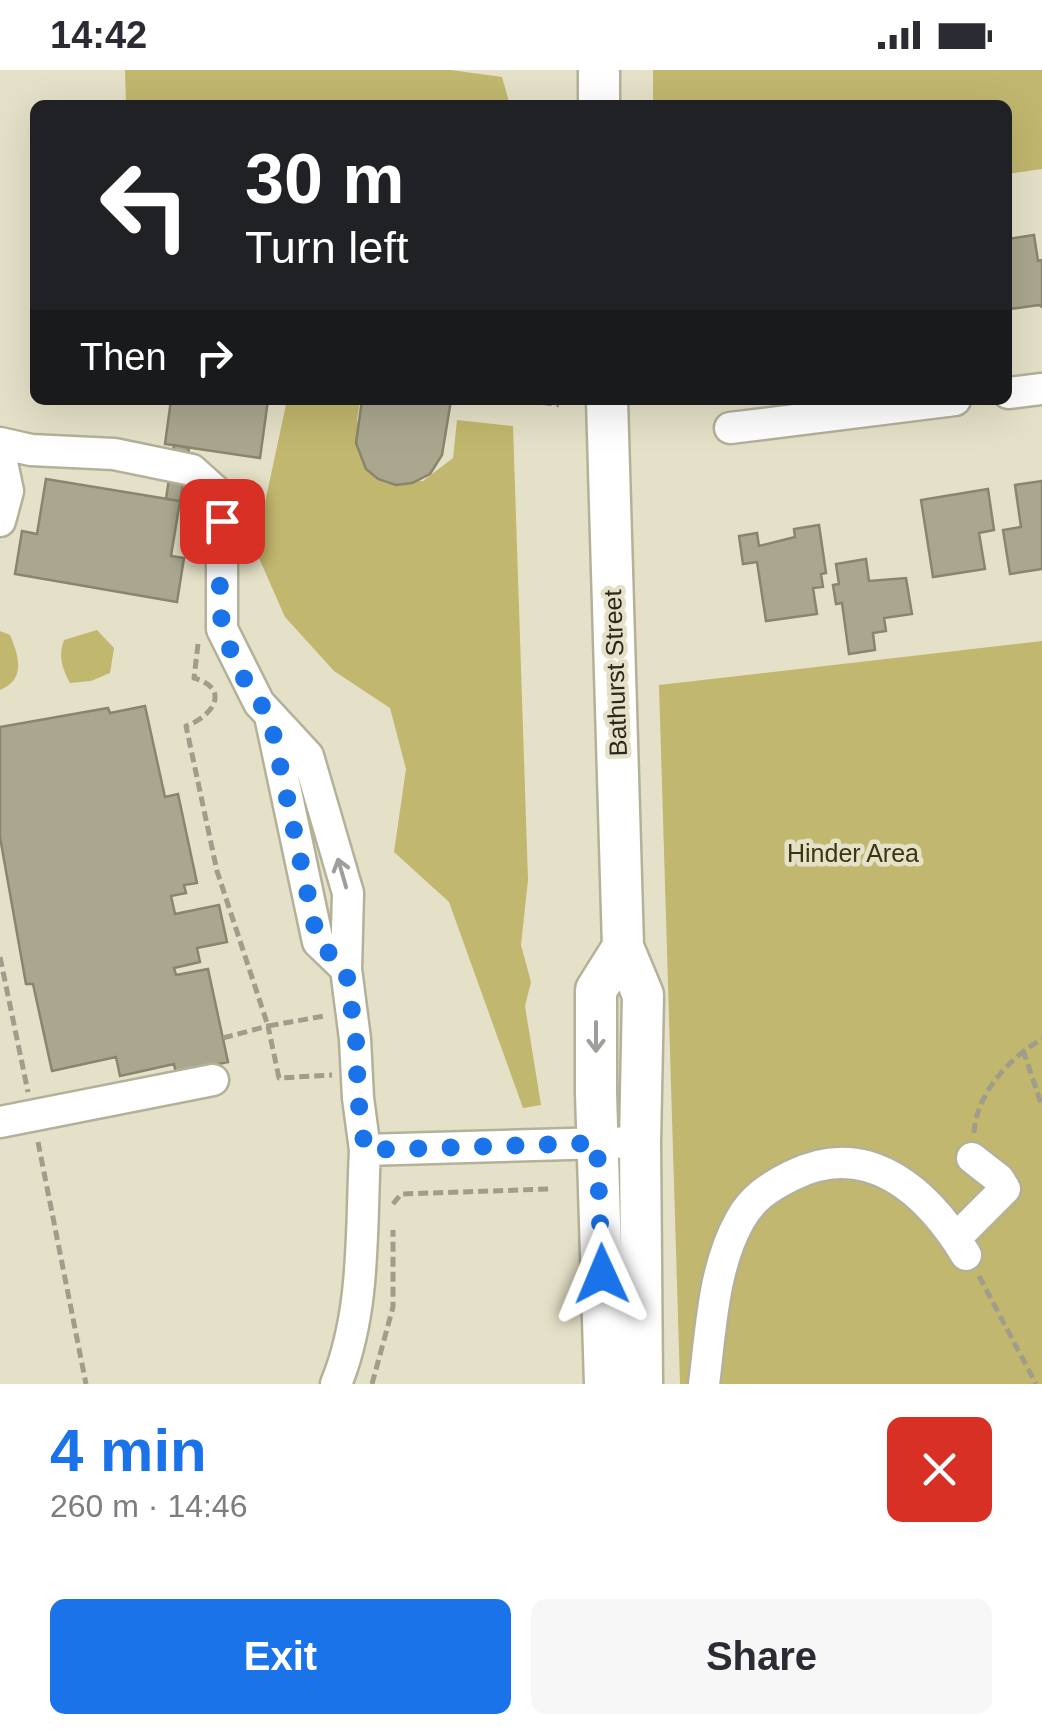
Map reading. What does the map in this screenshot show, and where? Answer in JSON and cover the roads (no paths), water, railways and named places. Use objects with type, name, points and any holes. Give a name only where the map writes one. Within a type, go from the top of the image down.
[{"type":"main road","points":[[598,70],[600,100]]},
{"type":"main road","name":"Bathurst Street","points":[[607,405],[623,947],[644,995],[640,1142],[642,1384]]},
{"type":"main road","points":[[605,1384],[596,990],[623,947]]},
{"type":"street","points":[[1012,393],[1042,389]]},
{"type":"street","points":[[730,428],[915,405]]},
{"type":"street","points":[[0,443],[40,450],[114,454],[192,470],[222,498],[222,629],[238,666],[269,714],[318,942],[346,970],[365,1150],[359,1274],[350,1350],[336,1384]]},
{"type":"street","points":[[0,521],[8,491],[40,450]]},
{"type":"street","points":[[0,454],[8,491]]},
{"type":"street","points":[[0,1122],[214,1080]]},
{"type":"street","points":[[365,1150],[640,1142]]},
{"type":"street","points":[[704,1384],[721,1272],[732,1236],[754,1198],[773,1185],[819,1166],[842,1161],[863,1165],[885,1172],[913,1189],[961,1246],[1005,1189],[999,1179],[972,1158]]},
{"type":"park label","name":"Hinder Area","points":[[853,853]]}]
